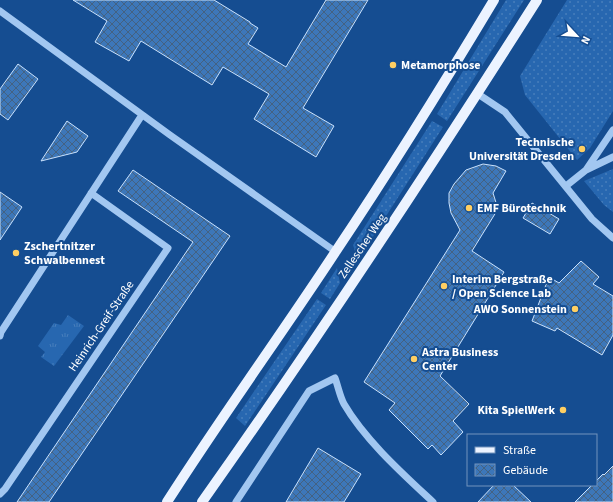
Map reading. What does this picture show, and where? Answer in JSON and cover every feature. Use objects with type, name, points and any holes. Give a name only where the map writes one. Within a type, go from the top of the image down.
[{"type":"main road","name":"Zellescher Weg","points":[[167,502],[195,458],[336,252],[426,112],[494,0]]},
{"type":"main road","name":"Zellescher Weg","points":[[202,502],[377,247],[453,129],[478,94],[537,0]]},
{"type":"street","points":[[0,11],[142,115],[336,252]]},
{"type":"street","points":[[478,94],[505,112],[592,219],[613,238]]},
{"type":"street","points":[[0,336],[1,332],[142,115]]},
{"type":"street","points":[[586,170],[613,130]]},
{"type":"street","points":[[566,186],[586,170],[613,158]]},
{"type":"street","name":"Heinrich-Greif-Straße","points":[[0,494],[9,483],[168,248],[91,193]]},
{"type":"street","points":[[236,502],[309,391],[335,378],[343,403],[360,426],[384,454],[433,502]]},
{"type":"green space","points":[[506,0],[524,0],[447,121],[437,114]]},
{"type":"green space","name":"Technische Universität Dresden","points":[[567,0],[613,0],[613,111],[590,148],[577,160],[525,95],[520,76]]},
{"type":"green space","points":[[432,121],[443,127],[358,260],[353,245]]},
{"type":"green space","points":[[613,169],[613,212],[604,205],[584,181]]},
{"type":"green space","points":[[337,268],[340,283],[330,299],[321,293]]},
{"type":"green space","points":[[317,299],[326,305],[245,426],[236,418]]},
{"type":"green space","points":[[68,315],[84,326],[54,366],[41,357],[45,352],[38,346],[54,323],[61,325]]},
{"type":"building","points":[[73,0],[214,0],[258,28],[248,44],[286,67],[326,0],[368,0],[303,108],[334,126],[316,157],[254,119],[269,94],[223,67],[212,85],[141,41],[129,61],[95,42],[107,21]]},
{"type":"building","points":[[18,64],[38,79],[8,120],[0,114],[0,89]]},
{"type":"building","points":[[67,121],[88,136],[77,152],[41,161]]},
{"type":"building","name":"Astra Business Center","points":[[483,164],[496,166],[506,171],[493,193],[498,209],[472,251],[504,272],[440,376],[469,404],[453,421],[463,432],[441,455],[432,445],[428,449],[389,410],[395,403],[364,382],[460,230],[451,213],[449,193],[454,184],[466,170]]},
{"type":"building","points":[[133,170],[230,236],[49,502],[17,502],[193,242],[118,191]]},
{"type":"building","points":[[0,192],[22,207],[0,240]]},
{"type":"building","points":[[532,203],[559,219],[550,234],[523,218]]},
{"type":"building","name":"AWO Sonnenstein","points":[[581,261],[599,277],[593,284],[613,296],[613,335],[602,355],[557,328],[555,331],[532,321],[549,277],[559,283]]},
{"type":"building","points":[[318,448],[361,474],[344,502],[286,502]]},
{"type":"building","points":[[613,466],[613,502],[575,502],[591,486],[597,486],[597,480],[603,474],[604,475]]},
{"type":"building","points":[[493,486],[514,486],[531,502],[478,502]]},
{"type":"place","name":"Metamorphose","points":[[393,65]]},
{"type":"place","name":"Technische Universität Dresden","points":[[582,149]]},
{"type":"place","name":"EMF Bürotechnik","points":[[469,208]]},
{"type":"place","name":"Zschertnitzer Schwalbennest","points":[[16,253]]},
{"type":"place","name":"Interim Bergstraße / Open Science Lab","points":[[444,286]]},
{"type":"place","name":"AWO Sonnenstein","points":[[575,309]]},
{"type":"place","name":"Astra Business Center","points":[[414,359]]},
{"type":"place","name":"Kita SpielWerk","points":[[563,410]]}]
